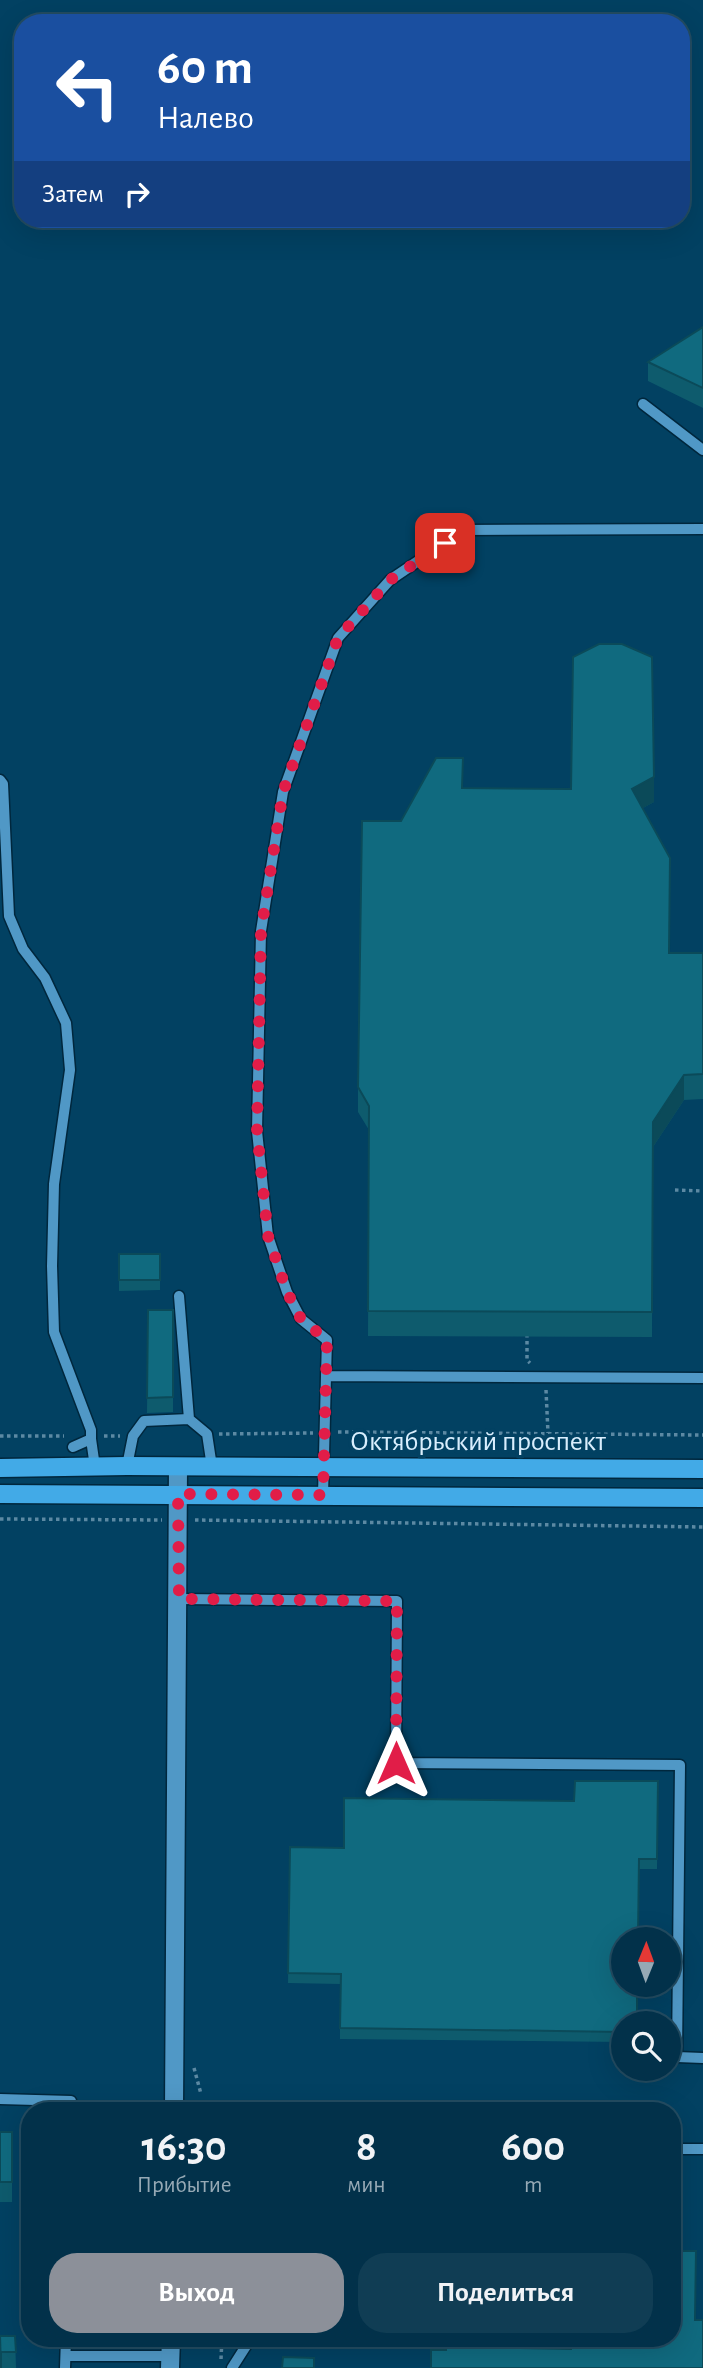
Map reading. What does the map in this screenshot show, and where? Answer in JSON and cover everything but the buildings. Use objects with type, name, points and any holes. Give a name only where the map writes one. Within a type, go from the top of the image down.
[{"type":"main road","name":"Октябрьский проспект","points":[[0,1468],[127,1466],[703,1469]]},
{"type":"main road","name":"Октябрьский проспект","points":[[0,1494],[703,1498]]},
{"type":"street","points":[[174,2102],[178,1467]]},
{"type":"lane","points":[[643,404],[703,450]]},
{"type":"lane","points":[[323,1495],[327,1340],[301,1319],[287,1292],[268,1236],[257,1131],[261,931],[283,792],[338,638],[390,580],[464,530],[703,529]]},
{"type":"lane","points":[[0,780],[3,784],[9,916],[23,949],[45,978],[66,1023],[70,1070],[54,1184],[54,1332],[91,1430],[94,1466]]},
{"type":"lane","points":[[179,1296],[189,1419]]},
{"type":"lane","points":[[326,1376],[703,1378]]},
{"type":"lane","points":[[127,1466],[133,1436],[144,1421],[189,1419],[207,1434],[212,1467]]},
{"type":"lane","points":[[74,1442],[91,1439]]},
{"type":"lane","points":[[179,1599],[397,1601],[396,1763],[680,1765],[677,2057],[703,2058]]},
{"type":"lane","points":[[0,2099],[71,2102]]},
{"type":"lane","points":[[681,2149],[703,2149]]},
{"type":"lane","points":[[65,2368],[66,2347]]},
{"type":"lane","points":[[232,2368],[245,2347]]},
{"type":"lane","points":[[65,2356],[170,2354]]},
{"type":"path","points":[[675,1190],[703,1191]]},
{"type":"path","points":[[527,1332],[527,1360],[545,1379],[548,1433]]},
{"type":"path","points":[[571,1433],[703,1435]]},
{"type":"path","points":[[0,1436],[74,1442]]},
{"type":"path","points":[[0,1519],[703,1527]]},
{"type":"path","points":[[219,2368],[221,2347]]},
{"type":"route","points":[[396,1763],[397,1601],[179,1599],[178,1494],[323,1495],[327,1340],[301,1319],[287,1292],[268,1236],[257,1131],[261,931],[283,792],[338,638],[390,580],[445,543]]}]
